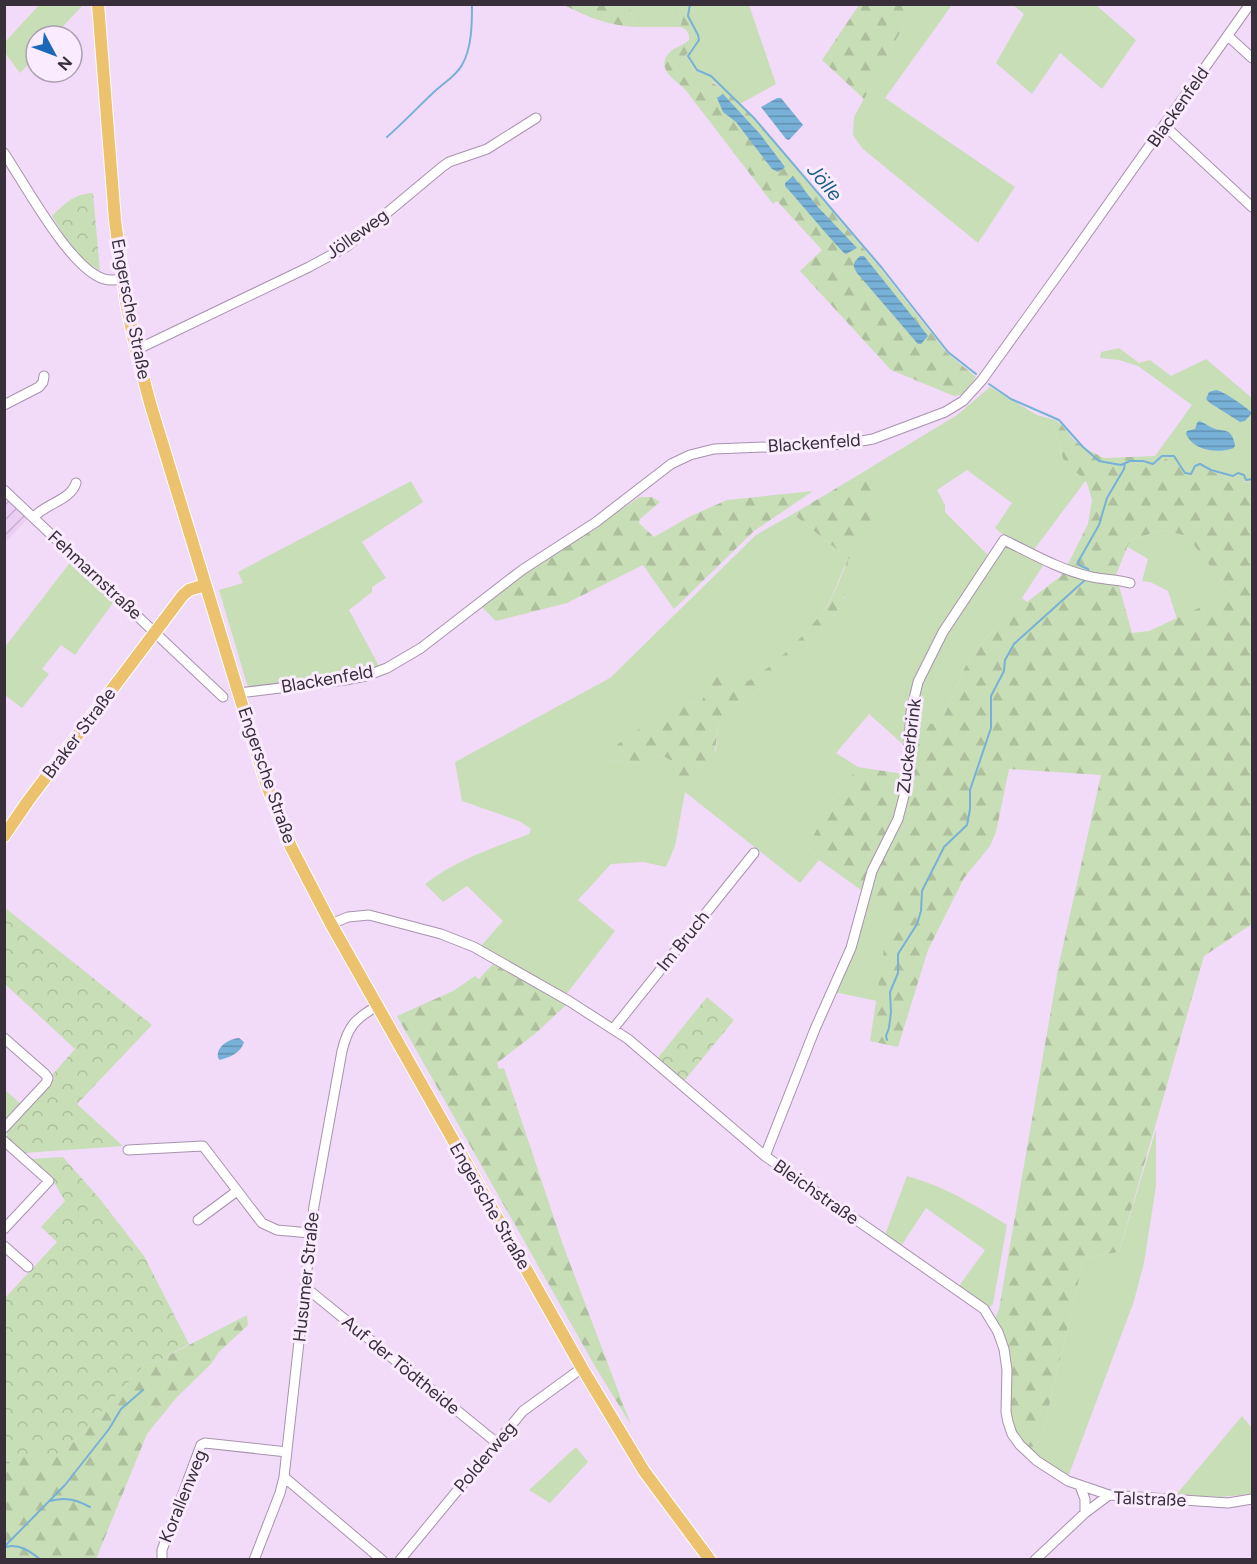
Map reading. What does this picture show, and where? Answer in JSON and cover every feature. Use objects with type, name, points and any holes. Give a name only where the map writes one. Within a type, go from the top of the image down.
[{"type":"main road","name":"Engersche Straße","points":[[98,4],[115,220],[136,350],[150,403],[266,783],[284,830],[331,924],[582,1368],[644,1471],[710,1560]]},
{"type":"main road","name":"Braker Straße","points":[[4,836],[186,592],[205,585]]},
{"type":"street","name":"Blackenfeld","points":[[239,693],[345,680],[366,676],[387,668],[421,648],[513,576],[596,522],[671,464],[690,455],[714,449],[846,444],[873,439],[945,412],[963,401],[982,380],[1250,4]]},
{"type":"street","points":[[1228,36],[1252,58]]},
{"type":"street","name":"Jölleweg","points":[[136,350],[346,247],[449,162],[487,149],[536,118]]},
{"type":"street","points":[[1165,126],[1252,207]]},
{"type":"street","points":[[4,153],[75,260],[102,279],[123,279]]},
{"type":"street","points":[[4,405],[39,387],[44,376]]},
{"type":"street","name":"Fehmarnstraße","points":[[34,518],[45,507],[71,492],[76,483]]},
{"type":"street","name":"Fehmarnstraße","points":[[4,490],[156,632]]},
{"type":"street","name":"Zuckerbrink","points":[[765,1156],[814,1029],[851,948],[872,871],[898,819],[906,788],[913,700],[929,657],[943,632],[1004,540],[1057,566],[1088,576],[1130,583]]},
{"type":"street","points":[[156,632],[223,697]]},
{"type":"street","name":"Im Bruch","points":[[613,1029],[754,853]]},
{"type":"street","name":"Bleichstraße","points":[[331,924],[348,917],[369,915],[441,934],[474,947],[628,1039],[765,1156],[984,1309],[999,1332],[1004,1349],[1007,1370],[1006,1412],[1012,1434],[1032,1457],[1068,1481],[1109,1495]]},
{"type":"street","name":"Husumer Straße","points":[[254,1560],[284,1477],[310,1233],[318,1176],[344,1042],[357,1019],[377,1006]]},
{"type":"street","points":[[4,1038],[48,1078],[4,1128]]},
{"type":"street","points":[[4,1141],[49,1181],[4,1229]]},
{"type":"street","points":[[128,1150],[203,1146],[262,1223],[269,1228],[310,1233]]},
{"type":"street","points":[[198,1220],[237,1191]]},
{"type":"street","points":[[4,1246],[28,1267]]},
{"type":"street","name":"Auf der Tödtheide","points":[[305,1287],[496,1443]]},
{"type":"street","name":"Polderweg","points":[[400,1560],[523,1411],[582,1368]]},
{"type":"street","name":"Korallenweg","points":[[162,1560],[162,1550],[201,1445],[205,1443],[287,1452]]},
{"type":"street","points":[[284,1477],[382,1560]]},
{"type":"street","points":[[1080,1486],[1085,1499],[1085,1513]]},
{"type":"street","name":"Talstraße","points":[[1035,1560],[1085,1513],[1109,1495],[1228,1503],[1252,1500]]},
{"type":"shaded area","points":[[4,497],[28,518],[5,543],[4,543]]},
{"type":"green space","points":[[39,5],[83,5],[65,24],[24,24],[24,69],[20,73],[5,53],[5,42]]},
{"type":"green space","points":[[564,5],[629,5],[636,27],[599,20]]},
{"type":"green space","points":[[629,5],[678,5],[682,21],[680,27],[636,27]]},
{"type":"green space","points":[[678,5],[689,5],[688,21],[697,35],[696,43],[686,55],[695,71],[710,77],[713,83],[727,92],[753,118],[881,269],[947,353],[976,377],[962,395],[954,396],[891,370],[800,271],[822,250],[777,201],[773,204],[684,88],[671,77],[665,68],[665,58],[669,53],[689,40],[687,31],[680,27],[682,21]]},
{"type":"green space","points":[[689,5],[749,5],[776,84],[738,105],[712,81],[696,72],[686,55],[696,43],[697,35],[688,21]]},
{"type":"green space","points":[[859,5],[915,5],[864,99],[822,60]]},
{"type":"green space","points":[[915,5],[952,5],[885,98],[1015,187],[978,243],[863,149],[853,135],[854,117]]},
{"type":"green space","points":[[1013,5],[1096,5],[1136,40],[1102,89],[1060,53],[1032,94],[996,63],[1024,14]]},
{"type":"green space","points":[[93,193],[100,271],[78,253],[52,216],[75,197]]},
{"type":"green space","points":[[1119,348],[1139,363],[1150,360],[1171,376],[1206,359],[1252,398],[1252,482],[1226,477],[1200,467],[1196,468],[1191,476],[1184,474],[1180,466],[1159,465],[1155,456],[1192,405],[1138,366],[1119,360],[1100,358],[1101,352]]},
{"type":"green space","points":[[990,387],[1037,415],[1055,420],[1053,422],[1063,459],[1086,480],[1033,551],[1044,564],[1022,598],[970,656],[940,725],[906,747],[869,714],[836,753],[858,767],[828,808],[807,848],[819,860],[800,883],[685,792],[675,846],[666,867],[643,862],[611,864],[578,900],[615,931],[565,996],[481,946],[503,921],[467,886],[443,902],[425,884],[462,861],[529,834],[531,829],[519,821],[462,801],[455,762],[610,678],[756,535],[793,514],[849,559],[873,482],[850,480],[957,415]],"holes":[[[967,470],[1012,503],[995,528],[1006,537],[990,557],[945,512],[945,505],[937,490]],[[847,562],[844,603],[812,642],[718,723],[716,751],[672,761],[661,755],[643,764],[610,760],[686,703],[701,702],[716,676],[729,675],[748,681],[771,666],[804,634],[823,611]]]},
{"type":"green space","points":[[1055,420],[1061,424],[1078,443],[1104,458],[1155,456],[1159,464],[1167,458],[1175,460],[1189,475],[1192,475],[1196,467],[1200,466],[1216,474],[1230,478],[1242,476],[1245,482],[1252,482],[1252,924],[1204,956],[1119,1252],[1084,1258],[1041,1440],[1028,1450],[1015,1433],[1010,1421],[995,1319],[999,1309],[1059,964],[1101,775],[1009,769],[996,832],[990,846],[964,878],[928,950],[898,1047],[870,1041],[889,916],[867,899],[861,890],[819,860],[807,848],[828,808],[858,767],[903,774],[907,720],[940,725],[970,656],[1022,598],[1027,602],[1061,576],[1067,566],[1088,524],[1092,500],[1087,483],[1063,459],[1053,422]],"holes":[[[1163,530],[1187,536],[1231,593],[1149,631],[1132,633],[1116,575],[1130,540]]]},
{"type":"green space","points":[[850,480],[873,481],[878,517],[849,559],[793,514]]},
{"type":"green space","points":[[411,481],[423,502],[362,542],[386,578],[372,587],[372,592],[349,610],[379,666],[365,672],[250,688],[219,590],[243,583],[238,572]]},
{"type":"green space","points":[[813,491],[754,531],[674,609],[643,565],[567,603],[496,621],[482,607],[524,574],[640,497],[652,497],[660,502],[640,519],[639,523],[654,537],[691,516],[727,500]]},
{"type":"green space","points":[[1163,530],[1187,536],[1231,593],[1177,619],[1168,591],[1150,582],[1142,581],[1148,559],[1126,546],[1130,540]]},
{"type":"green space","points":[[72,560],[115,600],[75,655],[61,645],[42,669],[49,674],[22,708],[5,695],[5,647]]},
{"type":"green space","points":[[848,560],[844,603],[812,642],[718,723],[714,755],[711,763],[699,777],[678,786],[672,761],[661,755],[643,764],[609,760],[618,744],[667,709],[686,703],[701,702],[716,675],[738,672],[748,681],[770,666],[816,621],[833,594]]},
{"type":"green space","points":[[867,899],[890,916],[877,1001],[834,992]]},
{"type":"green space","points":[[4,907],[152,1025],[77,1104],[123,1146],[24,1153],[7,1138],[7,1131],[55,1078],[52,1075],[75,1049],[5,984]]},
{"type":"green space","points":[[493,964],[566,1005],[536,1033],[497,1063],[499,1069],[504,1068],[563,1245],[631,1425],[596,1368],[397,1016],[453,991],[475,976],[479,979]]},
{"type":"green space","points":[[707,997],[734,1020],[684,1081],[657,1059]]},
{"type":"green space","points":[[4,1089],[22,1105],[4,1123]]},
{"type":"green space","points":[[1156,1129],[1156,1186],[1144,1263],[1134,1301],[1068,1477],[1028,1450],[1041,1440],[1084,1258],[1119,1252]]},
{"type":"green space","points":[[63,1157],[99,1198],[144,1256],[189,1344],[154,1363],[147,1362],[65,1451],[35,1462],[20,1455],[5,1467],[4,1299],[57,1242],[41,1227],[65,1201],[52,1179],[30,1159]]},
{"type":"green space","points":[[907,1176],[947,1191],[1007,1225],[993,1304],[989,1308],[959,1286],[985,1250],[926,1208],[901,1246],[885,1235]]},
{"type":"green space","points":[[247,1315],[248,1325],[177,1397],[147,1434],[96,1559],[5,1560],[5,1467],[20,1455],[65,1451],[147,1362],[154,1363]]},
{"type":"green space","points":[[1242,1416],[1252,1428],[1252,1494],[1221,1497],[1176,1495]]},
{"type":"green space","points":[[576,1447],[588,1462],[550,1503],[529,1490]]},
{"type":"water","points":[[723,94],[760,134],[785,167],[778,172],[772,169],[736,122],[723,112],[717,98]]},
{"type":"water","points":[[781,98],[803,125],[789,140],[761,107]]},
{"type":"water","points":[[793,176],[817,206],[857,248],[844,253],[785,186],[785,183]]},
{"type":"water","points":[[860,256],[864,256],[928,336],[921,344],[918,344],[857,273],[854,264]]},
{"type":"water","points":[[1216,390],[1235,400],[1252,413],[1245,421],[1240,422],[1210,403],[1206,399],[1209,392]]},
{"type":"water","points":[[1199,421],[1213,428],[1227,431],[1233,439],[1234,448],[1214,451],[1194,444],[1186,434],[1187,431],[1195,429]]},
{"type":"water","points":[[239,1038],[244,1042],[238,1052],[220,1060],[218,1054],[221,1047]]},
{"type":"waterway","points":[[387,137],[460,69],[470,43],[472,4]]},
{"type":"waterway","name":"Jölle","points":[[690,4],[688,16],[699,40],[688,56],[697,70],[711,76],[754,118],[882,268],[948,352],[976,374]]},
{"type":"waterway","name":"Jölle","points":[[989,384],[1011,399],[1059,420],[1099,461],[1121,465],[1130,461],[1153,464],[1162,456],[1174,456],[1185,473],[1191,474],[1195,466],[1200,464],[1211,470],[1233,476],[1238,473],[1244,475],[1246,480],[1252,479]]},
{"type":"waterway","points":[[1089,574],[1088,569],[1079,565],[1078,562],[1099,525],[1107,498],[1124,469],[1125,463]]},
{"type":"waterway","points":[[887,1040],[891,1012],[890,992],[898,973],[898,954],[917,924],[921,911],[922,891],[944,847],[967,825],[970,790],[991,728],[991,696],[1004,671],[1005,660],[1014,644],[1085,580]]},
{"type":"waterway","points":[[4,1547],[65,1485],[109,1429],[121,1409],[143,1390]]},
{"type":"waterway","points":[[50,1501],[70,1500],[90,1507]]},
{"type":"waterway","points":[[6,1547],[20,1547],[41,1560]]}]
